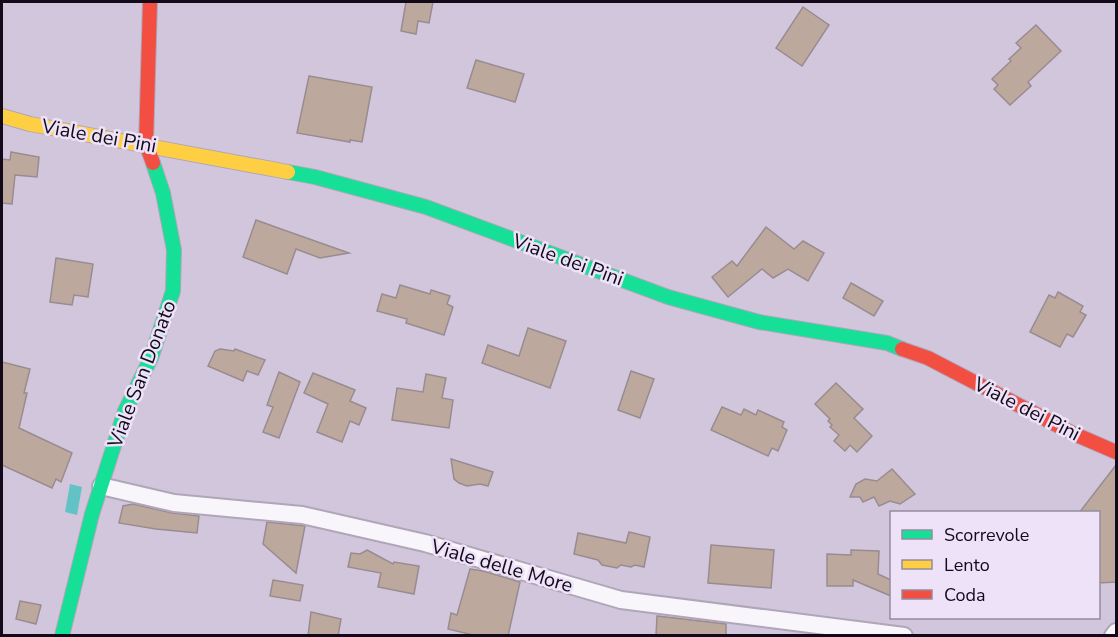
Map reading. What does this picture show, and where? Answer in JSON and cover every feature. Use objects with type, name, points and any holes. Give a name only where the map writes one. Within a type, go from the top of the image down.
[{"type":"street","name":"Viale San Donato","points":[[62,636],[101,486],[125,411],[151,358],[173,291],[172,238],[163,193],[146,144],[150,2]]},
{"type":"street","name":"Viale dei Pini","points":[[2,116],[30,124],[292,171],[426,207],[668,297],[748,319],[887,343],[928,358],[1072,433],[1116,452]]},
{"type":"street","name":"Viale delle More","points":[[101,486],[174,503],[302,515],[425,543],[621,600],[904,636]]},
{"type":"street","points":[[1113,636],[1116,632]]},
{"type":"shaded area","points":[[70,484],[82,487],[77,515],[65,512]]},
{"type":"building","points":[[406,2],[433,2],[429,23],[418,21],[416,34],[401,31]]},
{"type":"building","points":[[803,7],[829,25],[802,66],[776,48]]},
{"type":"building","points":[[1036,25],[1061,51],[1028,82],[1031,86],[1010,105],[994,89],[998,85],[992,79],[1021,48],[1016,43]]},
{"type":"building","points":[[476,60],[524,74],[515,102],[467,88]]},
{"type":"building","points":[[309,76],[372,87],[362,142],[297,133]]},
{"type":"building","points":[[11,152],[39,157],[37,177],[15,175],[12,204],[2,203],[2,159],[10,160]]},
{"type":"building","points":[[256,220],[349,253],[320,258],[296,249],[287,274],[243,257]]},
{"type":"building","points":[[766,227],[794,249],[803,241],[824,253],[808,281],[788,269],[773,278],[762,269],[728,297],[712,277],[732,261],[737,266]]},
{"type":"building","points":[[56,258],[93,264],[88,297],[74,295],[72,305],[50,302]]},
{"type":"building","points":[[851,283],[883,301],[874,316],[843,298]]},
{"type":"building","points":[[400,285],[430,294],[431,290],[450,296],[447,304],[453,307],[444,335],[406,323],[407,319],[377,311],[382,294],[396,298]]},
{"type":"building","points":[[1058,292],[1083,306],[1080,312],[1086,315],[1073,337],[1067,334],[1060,347],[1030,332],[1049,295],[1055,298]]},
{"type":"building","points":[[528,328],[566,341],[550,388],[482,363],[488,345],[519,356]]},
{"type":"building","points":[[220,349],[234,351],[235,349],[265,360],[258,375],[247,371],[243,381],[208,366],[215,351]]},
{"type":"building","points":[[2,362],[30,369],[19,428],[72,453],[61,482],[56,479],[52,488],[2,465]]},
{"type":"building","points":[[631,371],[654,379],[640,418],[618,410]]},
{"type":"building","points":[[279,372],[300,382],[279,438],[263,432],[273,407],[267,405]]},
{"type":"building","points":[[313,373],[355,390],[350,401],[366,408],[359,425],[350,421],[342,442],[317,432],[328,404],[304,393]]},
{"type":"building","points":[[426,374],[446,378],[442,398],[453,400],[449,428],[392,420],[397,388],[423,392]]},
{"type":"building","points":[[836,383],[863,409],[854,418],[872,436],[857,452],[850,445],[845,451],[834,441],[839,435],[830,427],[832,425],[828,421],[830,419],[815,404]]},
{"type":"building","points":[[722,407],[741,415],[744,409],[756,415],[758,410],[784,422],[782,427],[787,430],[778,451],[772,448],[768,456],[711,430]]},
{"type":"building","points":[[451,459],[493,472],[488,486],[480,484],[467,486],[459,483],[454,479]]},
{"type":"building","points":[[1116,465],[1116,582],[1100,583],[1100,511],[1081,511]]},
{"type":"building","points":[[892,469],[915,494],[900,504],[890,501],[879,506],[874,497],[863,502],[860,497],[850,497],[856,484],[865,479],[877,481]]},
{"type":"building","points":[[133,504],[172,513],[199,516],[197,533],[119,523],[123,506]]},
{"type":"building","points":[[267,522],[305,526],[296,573],[263,544]]},
{"type":"building","points":[[629,532],[650,537],[644,567],[621,565],[617,568],[574,554],[578,533],[626,543]]},
{"type":"building","points":[[711,545],[774,550],[771,588],[708,583]]},
{"type":"building","points":[[367,550],[393,564],[394,562],[419,566],[414,594],[378,587],[381,573],[348,567],[351,553],[360,554]]},
{"type":"building","points":[[851,550],[879,551],[878,574],[890,580],[890,596],[853,580],[853,586],[827,586],[827,554],[851,555]]},
{"type":"building","points":[[470,569],[520,582],[508,636],[477,636],[448,629],[451,613],[457,615]]},
{"type":"building","points":[[273,580],[303,585],[300,601],[270,596]]},
{"type":"building","points":[[20,601],[41,605],[36,624],[16,619]]},
{"type":"building","points":[[311,612],[341,619],[338,636],[308,636]]},
{"type":"building","points":[[657,616],[726,624],[726,636],[656,636]]},
{"type":"traffic: fast","points":[[62,636],[92,514],[125,411],[151,358],[173,291],[174,250],[163,193],[153,163]]},
{"type":"traffic: fast","points":[[288,172],[426,207],[668,297],[759,322],[887,343],[902,349]]},
{"type":"traffic: slow","points":[[2,116],[30,124],[288,172]]},
{"type":"traffic: jam","points":[[150,2],[146,144],[153,163]]},
{"type":"traffic: jam","points":[[902,349],[928,358],[1072,433],[1116,452]]}]
